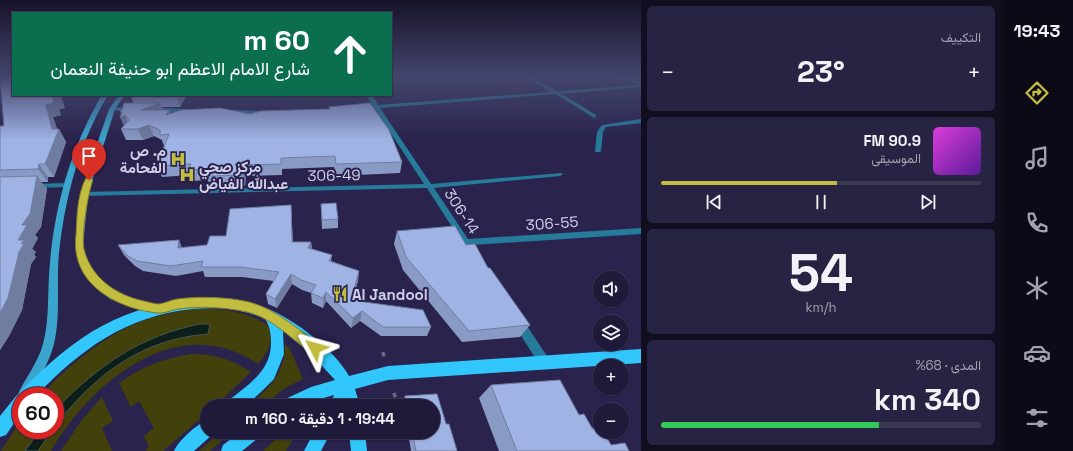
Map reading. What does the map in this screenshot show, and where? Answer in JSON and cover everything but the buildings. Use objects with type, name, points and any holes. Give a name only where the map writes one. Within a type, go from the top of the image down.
[{"type":"main road","points":[[28,387],[45,354],[50,336],[55,254],[67,185],[85,134],[95,110],[103,98]]},
{"type":"main road","points":[[120,98],[112,109],[84,194],[79,247],[86,270],[96,282],[113,296],[133,304],[159,309]]},
{"type":"main road","points":[[34,387],[47,373],[80,346],[114,326],[146,312],[177,304],[216,302],[249,307],[268,315],[303,338],[326,358],[346,384],[351,399]]},
{"type":"main road","points":[[242,399],[256,388],[269,374],[274,363],[278,332],[268,315]]},
{"type":"main road","points":[[301,399],[311,394],[388,373],[641,356]]},
{"type":"main road","points":[[340,399],[346,384]]},
{"type":"main road","points":[[0,429],[12,412]]},
{"type":"main road","points":[[182,451],[200,434]]},
{"type":"main road","points":[[230,451],[244,439]]},
{"type":"main road","points":[[312,451],[319,439]]},
{"type":"main road","points":[[358,439],[359,451]]},
{"type":"street","name":"306-14","points":[[371,98],[479,262]]},
{"type":"street","points":[[354,108],[492,98]]},
{"type":"street","points":[[565,98],[594,116]]},
{"type":"street","points":[[112,109],[136,110]]},
{"type":"street","points":[[152,110],[192,111]]},
{"type":"street","points":[[223,112],[271,113]]},
{"type":"street","points":[[598,151],[600,132],[604,126],[641,121]]},
{"type":"street","name":"306-49","points":[[84,194],[429,186],[560,174]]},
{"type":"street","points":[[24,186],[67,185]]},
{"type":"street","name":"306-55","points":[[466,242],[641,231]]},
{"type":"street","points":[[513,314],[545,363]]},
{"type":"path","points":[[383,352],[384,357]]},
{"type":"path","points":[[394,393],[396,399]]},
{"type":"shaded area","points":[[187,309],[209,309],[238,312],[268,325],[271,336],[268,350],[258,364],[228,349],[198,345],[168,349],[140,361],[113,379],[89,401],[64,431],[64,387],[49,387],[75,362],[103,342],[131,326],[155,317]]},
{"type":"shaded area","points":[[200,324],[210,324],[208,334],[184,337],[161,343],[121,363],[86,391],[64,415],[64,401],[89,378],[122,354],[158,336],[178,329]]},
{"type":"shaded area","points":[[285,344],[290,349],[303,379],[285,388],[272,399],[257,399],[274,380],[279,372],[285,354]]},
{"type":"shaded area","points":[[191,354],[215,356],[244,367],[251,372],[222,399],[200,399],[200,419],[163,451],[145,451],[149,447],[144,436],[154,428],[139,401],[131,407],[119,383],[144,368],[171,358]]},
{"type":"shaded area","points":[[102,397],[113,421],[102,428],[112,451],[61,451],[81,421]]},
{"type":"shaded area","points":[[12,434],[12,439],[59,439],[51,451],[1,451]]},
{"type":"shaded area","points":[[34,439],[46,439],[38,451],[25,451]]},
{"type":"shaded area","points":[[212,439],[224,439],[210,451],[199,451]]},
{"type":"shaded area","points":[[276,439],[293,439],[286,451],[263,451]]},
{"type":"place","name":"م. ص الفحامة","points":[[178,159]]},
{"type":"place","name":"مركز صحي عبدالله الفياض","points":[[187,175]]},
{"type":"place","name":"Al Jandool","points":[[340,294]]},
{"type":"route","points":[[89,180],[84,194],[79,247],[86,270],[96,282],[113,296],[133,304],[159,309],[177,304],[216,302],[249,307],[268,315],[303,338],[315,348]]}]
